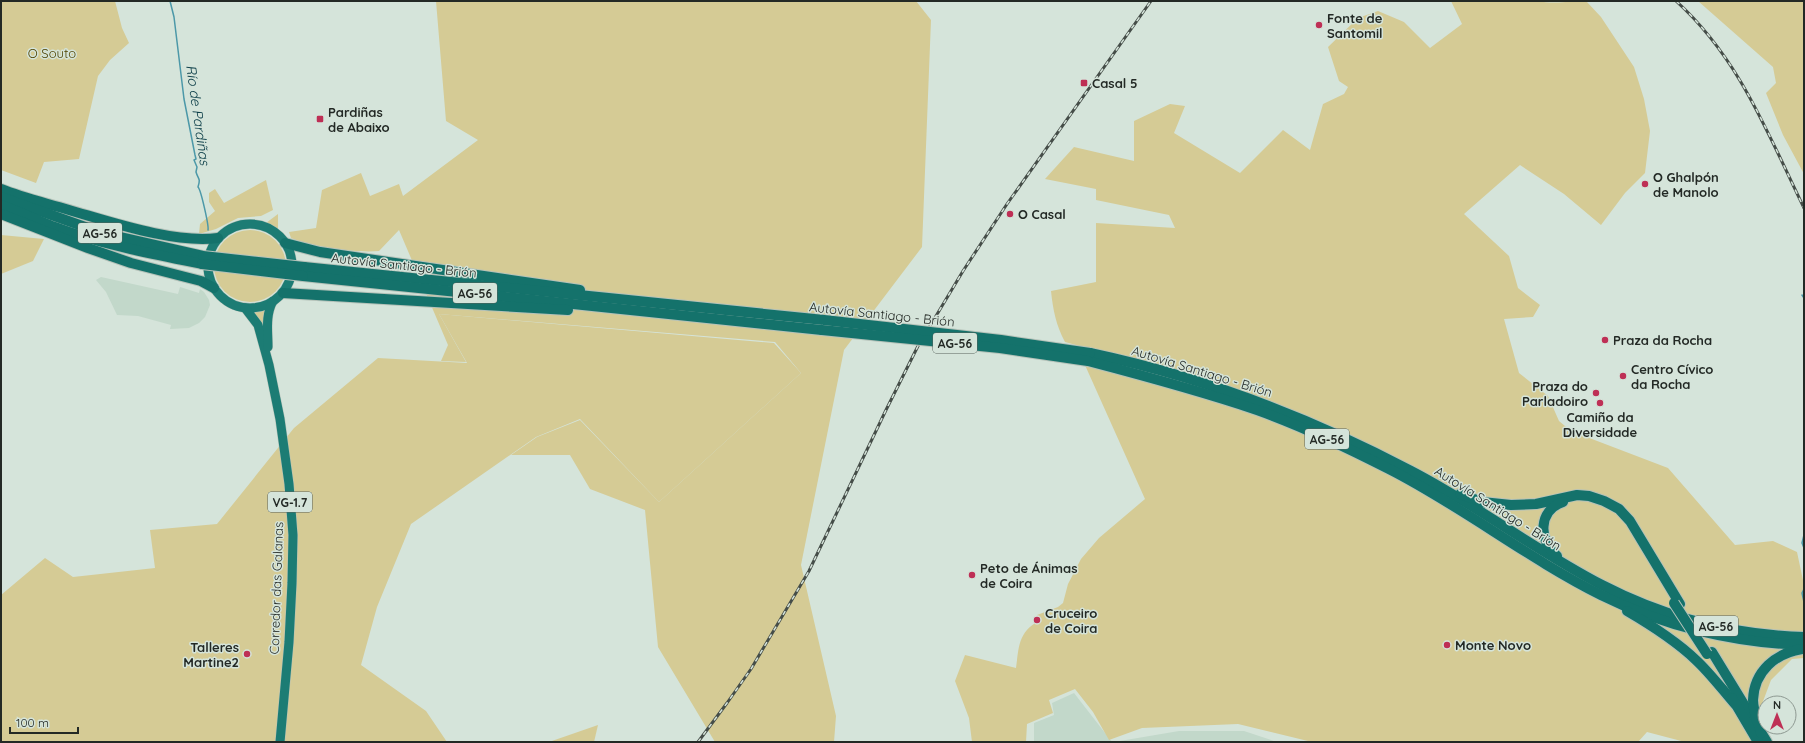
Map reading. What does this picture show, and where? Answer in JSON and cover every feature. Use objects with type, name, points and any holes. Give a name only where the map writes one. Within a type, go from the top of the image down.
[{"type":"highway","points":[[1,189],[91,216],[167,235],[198,240],[218,238]]},
{"type":"highway","name":"Autovía Santiago - Brión","points":[[1,197],[102,233],[203,260]]},
{"type":"highway","name":"Autovía Santiago - Brión","points":[[1,205],[53,226],[150,254],[648,311],[1001,340],[1089,357],[1135,363],[1177,374],[1260,401],[1329,430],[1438,485],[1570,567],[1619,593],[1675,616],[1721,628],[1745,632],[1804,637]]},
{"type":"highway","points":[[1,214],[131,263],[201,281],[214,288]]},
{"type":"highway","points":[[247,224],[260,225],[272,230],[285,243],[291,255],[292,268],[289,281],[283,293],[273,301],[264,306],[246,308],[227,302],[214,288],[210,280],[208,262],[211,249],[218,238],[227,231],[237,226],[247,224]]},
{"type":"highway","points":[[285,243],[320,252],[618,295],[639,302]]},
{"type":"highway","name":"Autovía Santiago - Brión","points":[[303,271],[639,302],[823,325]]},
{"type":"highway","points":[[283,293],[636,314],[648,311]]},
{"type":"highway","name":"VG-1.7","points":[[269,365],[267,318],[273,301]]},
{"type":"highway","name":"VG-1.7","points":[[246,308],[258,325],[269,365]]},
{"type":"highway","name":"Autovía Santiago - Brión","points":[[1089,357],[1244,406],[1337,444],[1433,493],[1480,521],[1546,564],[1602,596],[1669,622],[1711,634],[1747,640],[1804,645]]},
{"type":"highway","name":"Corredor das Galanas","points":[[269,365],[280,419],[289,484],[292,528],[289,642],[280,742]]},
{"type":"highway","points":[[1438,485],[1467,497],[1495,504],[1536,504],[1577,495],[1590,496],[1604,501],[1619,509],[1630,522],[1677,604]]},
{"type":"highway","points":[[1570,567],[1567,562],[1548,547],[1544,535],[1544,520],[1552,507],[1567,501],[1585,500],[1600,504],[1617,514],[1627,525],[1709,653],[1760,738]]},
{"type":"highway","points":[[1602,596],[1657,630],[1681,647],[1714,678],[1760,738],[1767,742]]},
{"type":"highway","points":[[1760,738],[1753,700],[1758,680],[1764,669],[1782,653],[1804,648]]},
{"type":"highway","points":[[1709,653],[1735,704]]},
{"type":"shaded area","points":[[101,277],[178,294],[180,287],[199,293],[200,289],[209,300],[210,305],[205,317],[199,323],[189,328],[170,329],[171,325],[138,316],[117,315],[106,292],[96,280]]},
{"type":"shaded area","points":[[1074,693],[1112,742],[1034,742],[1034,723],[1054,715],[1052,703]]},
{"type":"shaded area","points":[[1179,731],[1244,731],[1277,742],[1114,742]]},
{"type":"green space","name":"O Souto","points":[[1,1],[115,1],[122,28],[129,43],[110,60],[98,76],[79,159],[44,162],[36,183],[1,170]]},
{"type":"green space","points":[[436,1],[916,1],[931,20],[922,247],[844,350],[801,565],[836,716],[834,742],[715,742],[658,647],[645,510],[590,489],[570,455],[511,455],[537,437],[580,420],[659,502],[801,373],[775,342],[439,314],[466,362],[441,361],[448,345],[399,230],[379,251],[334,249],[291,238],[289,232],[316,228],[322,190],[361,173],[370,196],[399,184],[403,196],[478,140],[446,121]]},
{"type":"green space","points":[[1451,1],[1539,1],[1550,3],[1587,2],[1601,17],[1634,67],[1644,99],[1650,131],[1645,173],[1625,193],[1601,225],[1564,194],[1520,165],[1464,214],[1509,256],[1518,288],[1540,305],[1533,317],[1504,319],[1519,373],[1548,396],[1559,421],[1571,431],[1668,468],[1735,545],[1773,541],[1797,552],[1804,585],[1804,658],[1792,659],[1771,680],[1765,695],[1757,695],[1757,731],[1755,742],[1685,742],[1647,732],[1638,742],[1312,742],[1238,724],[1142,728],[1109,740],[1093,712],[1075,689],[1049,700],[1053,713],[1027,724],[1026,742],[972,742],[969,718],[955,681],[965,655],[1016,668],[1019,647],[1023,635],[1032,625],[1039,621],[1037,615],[1058,607],[1063,603],[1068,584],[1081,559],[1099,538],[1145,499],[1076,345],[1065,342],[1059,330],[1055,317],[1051,291],[1096,282],[1096,223],[1175,228],[1169,215],[1096,200],[1096,189],[1045,179],[1074,147],[1134,161],[1134,121],[1170,104],[1185,106],[1174,133],[1240,173],[1283,130],[1310,150],[1323,104],[1344,94],[1348,87],[1339,81],[1328,47],[1358,18],[1378,11],[1404,22],[1430,48],[1462,24]]},
{"type":"green space","points":[[1698,1],[1804,1],[1804,174],[1783,135],[1766,93],[1776,83],[1773,67]]},
{"type":"green space","points":[[266,180],[273,210],[261,216],[238,218],[216,229],[199,234],[200,224],[215,211],[209,202],[209,193],[215,189],[224,203]]},
{"type":"green space","points":[[278,214],[278,230],[266,223]]},
{"type":"green space","points":[[250,230],[270,236],[280,246],[286,266],[280,286],[270,296],[250,302],[230,296],[220,286],[214,266],[220,246],[230,236]]},
{"type":"green space","points":[[1,235],[44,239],[33,261],[1,274]]},
{"type":"green space","points":[[265,309],[263,319],[264,332],[259,319],[253,312]]},
{"type":"green space","points":[[439,314],[774,343],[801,373],[659,502],[580,419],[536,437],[411,524],[377,607],[361,665],[426,711],[447,742],[1,742],[1,595],[45,558],[73,577],[155,568],[150,530],[217,524],[294,428],[378,358],[467,363]]},
{"type":"green space","points":[[598,725],[594,742],[549,742]]},
{"type":"waterway","name":"Río de Pardiñas","points":[[170,1],[174,17],[184,99],[196,159],[194,160],[197,167],[196,172],[199,180],[198,187],[201,194],[208,230]]},
{"type":"waterway","points":[[1804,535],[1802,543],[1804,548]]},
{"type":"waterway","points":[[1804,589],[1802,593],[1804,602]]},
{"type":"railway","points":[[698,742],[751,669],[809,571],[918,346],[963,271],[1007,204],[1151,1]]},
{"type":"railway","points":[[1676,1],[1698,23],[1717,47],[1750,97],[1804,208]]},
{"type":"place","name":"Fonte de Santomil","points":[[1319,25]]},
{"type":"place","name":"Casal 5","points":[[1084,83]]},
{"type":"place","name":"Pardiñas de Abaixo","points":[[320,119]]},
{"type":"place","name":"O Ghalpón de Manolo","points":[[1645,184]]},
{"type":"place","name":"O Casal","points":[[1010,214]]},
{"type":"place","name":"Praza da Rocha","points":[[1605,340]]},
{"type":"place","name":"Centro Cívico da Rocha","points":[[1623,376]]},
{"type":"place","name":"Praza do Parladoiro","points":[[1596,393]]},
{"type":"place","name":"Camiño da Diversidade","points":[[1600,403]]},
{"type":"place","name":"Peto de Ánimas de Coira","points":[[972,575]]},
{"type":"place","name":"Cruceiro de Coira","points":[[1037,620]]},
{"type":"place","name":"Monte Novo","points":[[1447,645]]},
{"type":"place","name":"Talleres Martine2","points":[[247,654]]}]
